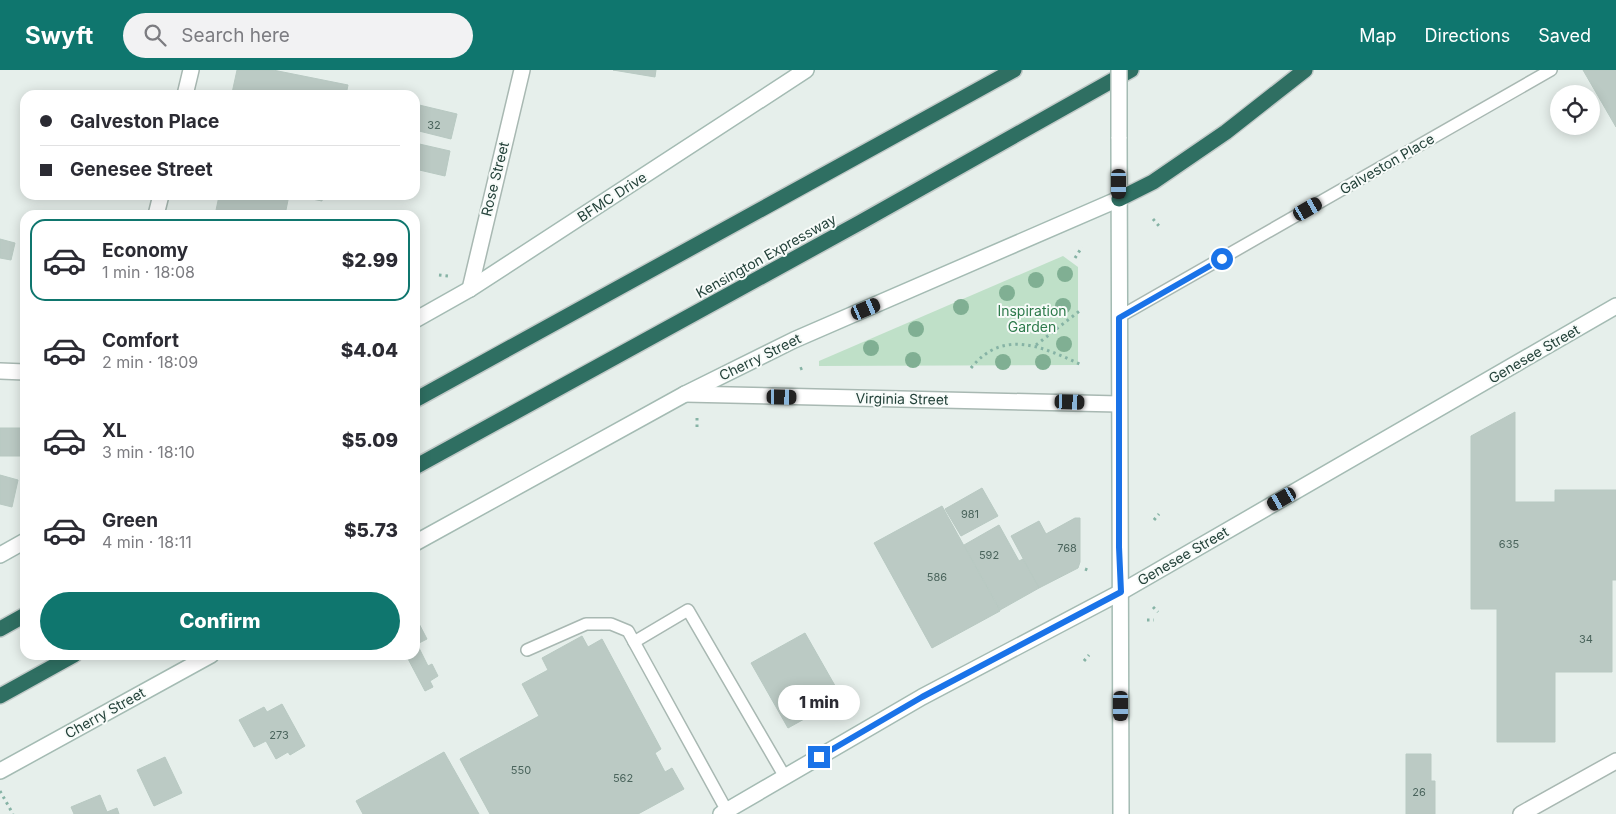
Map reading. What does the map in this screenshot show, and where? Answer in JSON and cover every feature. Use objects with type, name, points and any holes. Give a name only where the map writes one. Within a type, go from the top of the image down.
[{"type":"highway","points":[[420,397],[1014,70]]},
{"type":"highway","name":"Kensington Expressway","points":[[420,464],[861,222],[1131,70]]},
{"type":"highway","points":[[1119,199],[1153,182],[1226,132],[1305,70]]},
{"type":"highway","points":[[0,629],[20,619]]},
{"type":"highway","points":[[0,696],[65,660]]},
{"type":"street","points":[[186,90],[191,70]]},
{"type":"street","name":"Rose Street","points":[[470,289],[522,70]]},
{"type":"street","name":"BFMC Drive","points":[[420,317],[470,289],[806,70]]},
{"type":"street","points":[[1119,70],[1121,814]]},
{"type":"street","name":"Cherry Street","points":[[420,539],[685,394],[794,340],[1119,199]]},
{"type":"street","name":"Genesee Street","points":[[724,812],[922,697],[1121,592],[1616,306]]},
{"type":"street","points":[[0,371],[20,372]]},
{"type":"street","name":"Virginia Street","points":[[685,394],[1119,404]]},
{"type":"street","points":[[0,555],[20,544]]},
{"type":"street","name":"Cherry Street","points":[[0,771],[202,660]]},
{"type":"street","points":[[1521,814],[1616,761]]},
{"type":"lane","name":"Galveston Place","points":[[1119,318],[1551,70]]},
{"type":"lane","points":[[634,642],[688,610],[785,777]]},
{"type":"lane","points":[[527,650],[586,624],[611,624],[628,632],[724,812]]},
{"type":"path","points":[[1153,219],[1159,226]]},
{"type":"path","points":[[1075,258],[1082,247]]},
{"type":"path","points":[[439,274],[452,277]]},
{"type":"path","points":[[1035,345],[1082,309]]},
{"type":"path","points":[[971,368],[977,360],[1002,346],[1023,344],[1035,345],[1082,365]]},
{"type":"path","points":[[800,369],[806,367]]},
{"type":"path","points":[[697,418],[697,429]]},
{"type":"path","points":[[1154,520],[1159,514]]},
{"type":"path","points":[[1085,569],[1090,571]]},
{"type":"path","points":[[1153,607],[1158,612]]},
{"type":"path","points":[[1147,620],[1154,620]]},
{"type":"path","points":[[1084,661],[1089,655]]},
{"type":"path","points":[[0,790],[13,814]]},
{"type":"green space","name":"Inspiration Garden","points":[[1063,256],[1078,267],[1078,365],[819,366],[819,361]]},
{"type":"building","points":[[237,70],[273,70],[348,85],[347,90],[233,90]]},
{"type":"building","points":[[613,70],[656,70],[655,77]]},
{"type":"building","points":[[1583,70],[1616,70],[1616,127],[1600,99],[1600,85],[1592,85]]},
{"type":"building","points":[[420,105],[457,114],[451,139],[420,131]]},
{"type":"building","points":[[420,144],[450,151],[445,176],[420,170]]},
{"type":"building","points":[[218,200],[288,200],[286,210],[216,210]]},
{"type":"building","points":[[0,239],[15,243],[11,260],[0,258]]},
{"type":"building","points":[[1515,412],[1515,502],[1555,502],[1555,490],[1616,490],[1616,580],[1612,580],[1612,672],[1555,672],[1555,742],[1497,742],[1497,609],[1471,609],[1471,436]]},
{"type":"building","points":[[0,428],[20,428],[20,456],[0,456]]},
{"type":"building","points":[[0,475],[18,480],[12,507],[0,504]]},
{"type":"building","points":[[982,488],[998,516],[961,536],[945,509]]},
{"type":"building","points":[[942,506],[1000,611],[932,648],[874,543]]},
{"type":"building","points":[[1075,518],[1080,518],[1080,562],[1078,568],[1039,588],[1011,536],[1039,521],[1046,534]]},
{"type":"building","points":[[999,525],[1019,561],[1023,559],[1039,588],[1000,610],[964,545]]},
{"type":"building","points":[[420,626],[427,639],[420,642]]},
{"type":"building","points":[[805,633],[842,698],[788,728],[751,663]]},
{"type":"building","points":[[582,636],[588,647],[602,639],[661,749],[655,753],[665,772],[672,768],[684,789],[638,814],[490,814],[460,759],[539,716],[522,684],[548,670],[542,658]]},
{"type":"building","points":[[420,650],[428,666],[432,664],[438,676],[430,681],[433,687],[425,691],[409,660],[420,660]]},
{"type":"building","points":[[282,704],[305,746],[290,755],[288,752],[276,759],[266,741],[254,747],[239,720],[264,707],[267,712]]},
{"type":"building","points":[[444,752],[479,814],[363,814],[356,801]]},
{"type":"building","points":[[1406,754],[1431,754],[1431,781],[1435,781],[1435,814],[1406,814]]},
{"type":"building","points":[[165,757],[182,793],[154,806],[137,770]]},
{"type":"building","points":[[100,795],[107,812],[117,808],[119,814],[74,814],[71,807]]},
{"type":"route","points":[[819,757],[922,697],[1121,592],[1119,547],[1119,318],[1222,259]]}]
